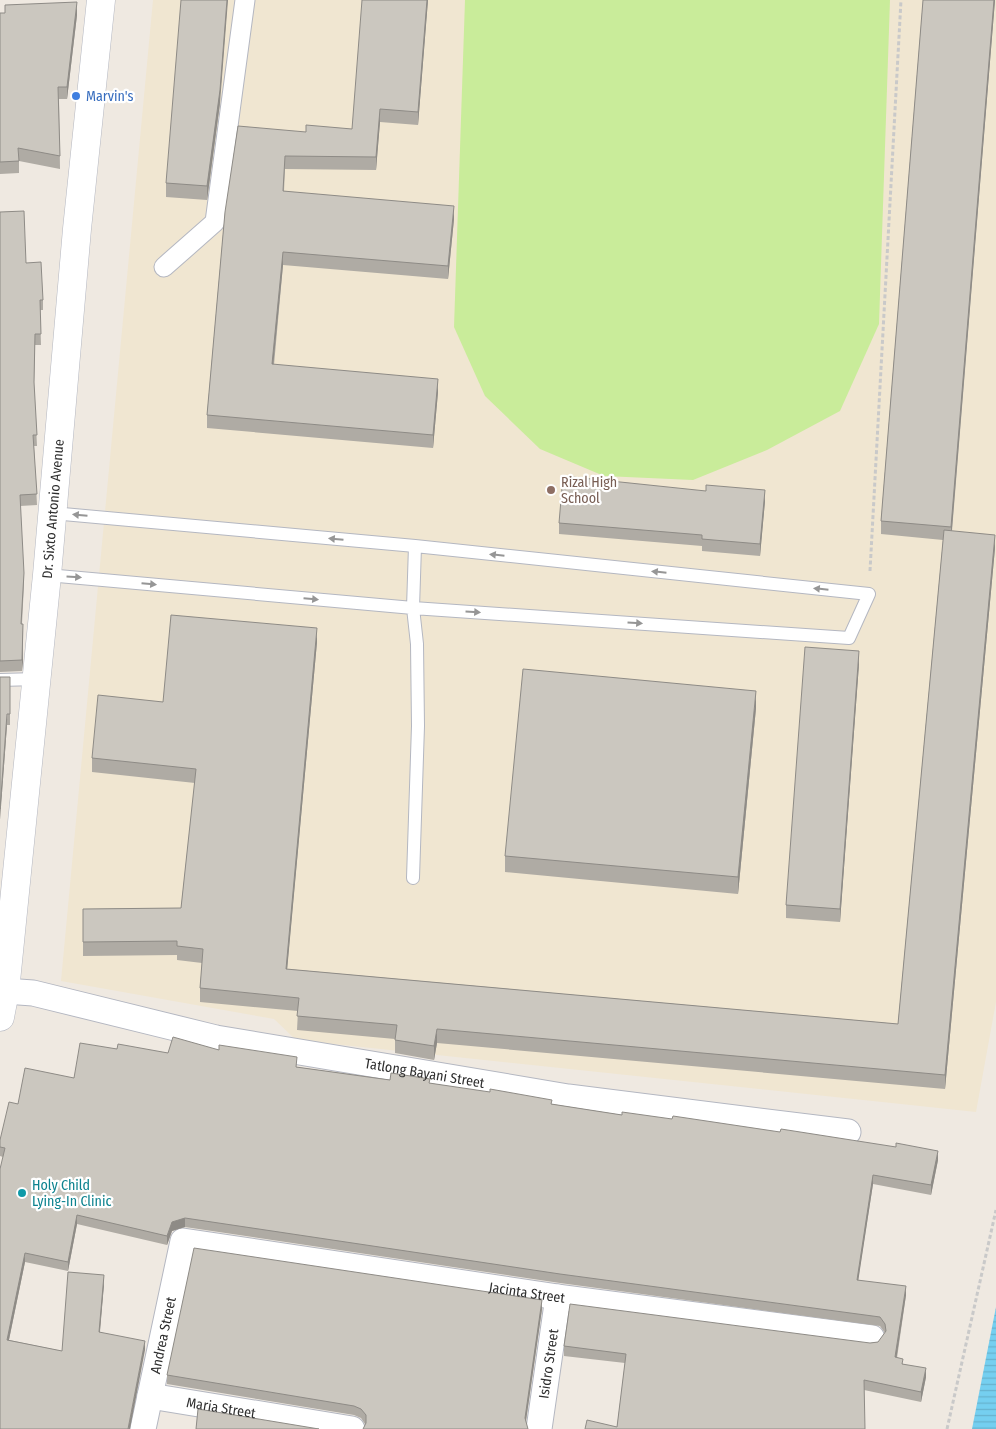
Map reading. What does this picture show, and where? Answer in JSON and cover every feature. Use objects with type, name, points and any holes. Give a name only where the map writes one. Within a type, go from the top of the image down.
[{"type":"main road","name":"Dr. Sixto Antonio Avenue","points":[[0,1017],[6,991],[37,679],[77,229],[101,0]]},
{"type":"street","points":[[164,267],[215,222],[245,0]]},
{"type":"street","name":"Tatlong Bayani Street","points":[[6,991],[32,993],[216,1038],[568,1097],[848,1132]]},
{"type":"street","name":"Jacinta Street","points":[[183,1241],[558,1297],[872,1338]]},
{"type":"street","name":"Andrea Street","points":[[143,1429],[183,1241]]},
{"type":"street","name":"Isidro Street","points":[[539,1429],[558,1297]]},
{"type":"street","name":"Maria Street","points":[[150,1396],[352,1429]]},
{"type":"lane","points":[[47,575],[413,608],[849,638],[869,594],[414,546],[52,513]]},
{"type":"lane","points":[[413,878],[418,726],[417,644],[413,608],[414,546]]},
{"type":"lane","points":[[0,680],[37,679]]},
{"type":"path","points":[[869,594],[901,0]]},
{"type":"path","points":[[947,1429],[996,1210]]},
{"type":"shaded area","name":"Rizal High School","points":[[153,0],[996,0],[996,1002],[976,1112],[296,1040],[274,1019],[61,981]]},
{"type":"green space","points":[[465,0],[890,0],[879,324],[840,411],[767,450],[693,480],[604,476],[540,449],[485,396],[454,327]]},
{"type":"water","points":[[996,1307],[996,1429],[972,1429]]},
{"type":"building","points":[[181,0],[227,0],[220,90],[207,186],[166,183]]},
{"type":"building","points":[[362,0],[427,0],[418,112],[380,109],[376,157],[285,156],[283,191],[454,206],[448,266],[283,252],[272,364],[438,379],[433,435],[207,415],[225,212],[238,126],[306,132],[306,125],[352,129]]},
{"type":"building","points":[[923,0],[994,0],[951,527],[881,521]]},
{"type":"building","points":[[77,2],[67,87],[58,87],[60,156],[18,148],[19,161],[0,162],[0,13],[5,13],[5,5]]},
{"type":"building","points":[[24,211],[26,263],[41,262],[43,300],[40,300],[41,334],[35,334],[34,382],[37,435],[33,435],[37,494],[20,495],[24,573],[21,624],[23,624],[22,660],[0,661],[0,212]]},
{"type":"building","points":[[563,476],[706,491],[706,485],[765,490],[760,544],[702,539],[702,535],[559,523]]},
{"type":"building","points":[[944,530],[995,535],[945,1075],[437,1029],[434,1046],[395,1040],[397,1025],[297,1016],[299,998],[200,988],[203,949],[177,946],[177,941],[83,942],[83,909],[181,908],[196,769],[92,758],[98,695],[163,702],[171,615],[317,628],[286,969],[898,1024]]},
{"type":"building","points":[[805,647],[859,651],[840,909],[786,905]]},
{"type":"building","points":[[523,669],[756,691],[738,877],[505,856]]},
{"type":"building","points":[[0,677],[10,677],[10,714],[7,714],[0,809]]},
{"type":"building","points":[[173,1037],[219,1050],[219,1045],[297,1057],[296,1067],[390,1080],[391,1073],[430,1079],[429,1083],[490,1092],[490,1089],[552,1100],[551,1104],[622,1115],[622,1112],[672,1119],[673,1116],[780,1132],[781,1129],[896,1147],[896,1143],[938,1151],[931,1185],[873,1175],[857,1280],[906,1286],[895,1357],[903,1359],[902,1364],[926,1368],[921,1392],[864,1380],[865,1429],[585,1429],[587,1420],[617,1427],[626,1354],[564,1346],[570,1304],[870,1343],[878,1342],[886,1331],[885,1324],[880,1317],[560,1274],[185,1218],[172,1222],[167,1236],[77,1215],[68,1262],[25,1253],[7,1340],[62,1351],[68,1272],[104,1275],[99,1332],[145,1341],[128,1429],[0,1429],[0,1169],[5,1148],[0,1147],[0,1140],[9,1102],[18,1104],[25,1068],[74,1078],[80,1043],[117,1049],[118,1044],[168,1053]]},
{"type":"building","points":[[194,1248],[542,1300],[525,1418],[528,1429],[363,1429],[366,1423],[366,1415],[361,1409],[354,1406],[167,1375]]},
{"type":"building","points":[[198,1409],[319,1429],[196,1429]]},
{"type":"place","name":"Marvin's","points":[[76,96]]},
{"type":"place","name":"Rizal High School","points":[[551,490]]},
{"type":"place","name":"Holy Child Lying-In Clinic","points":[[22,1193]]}]
